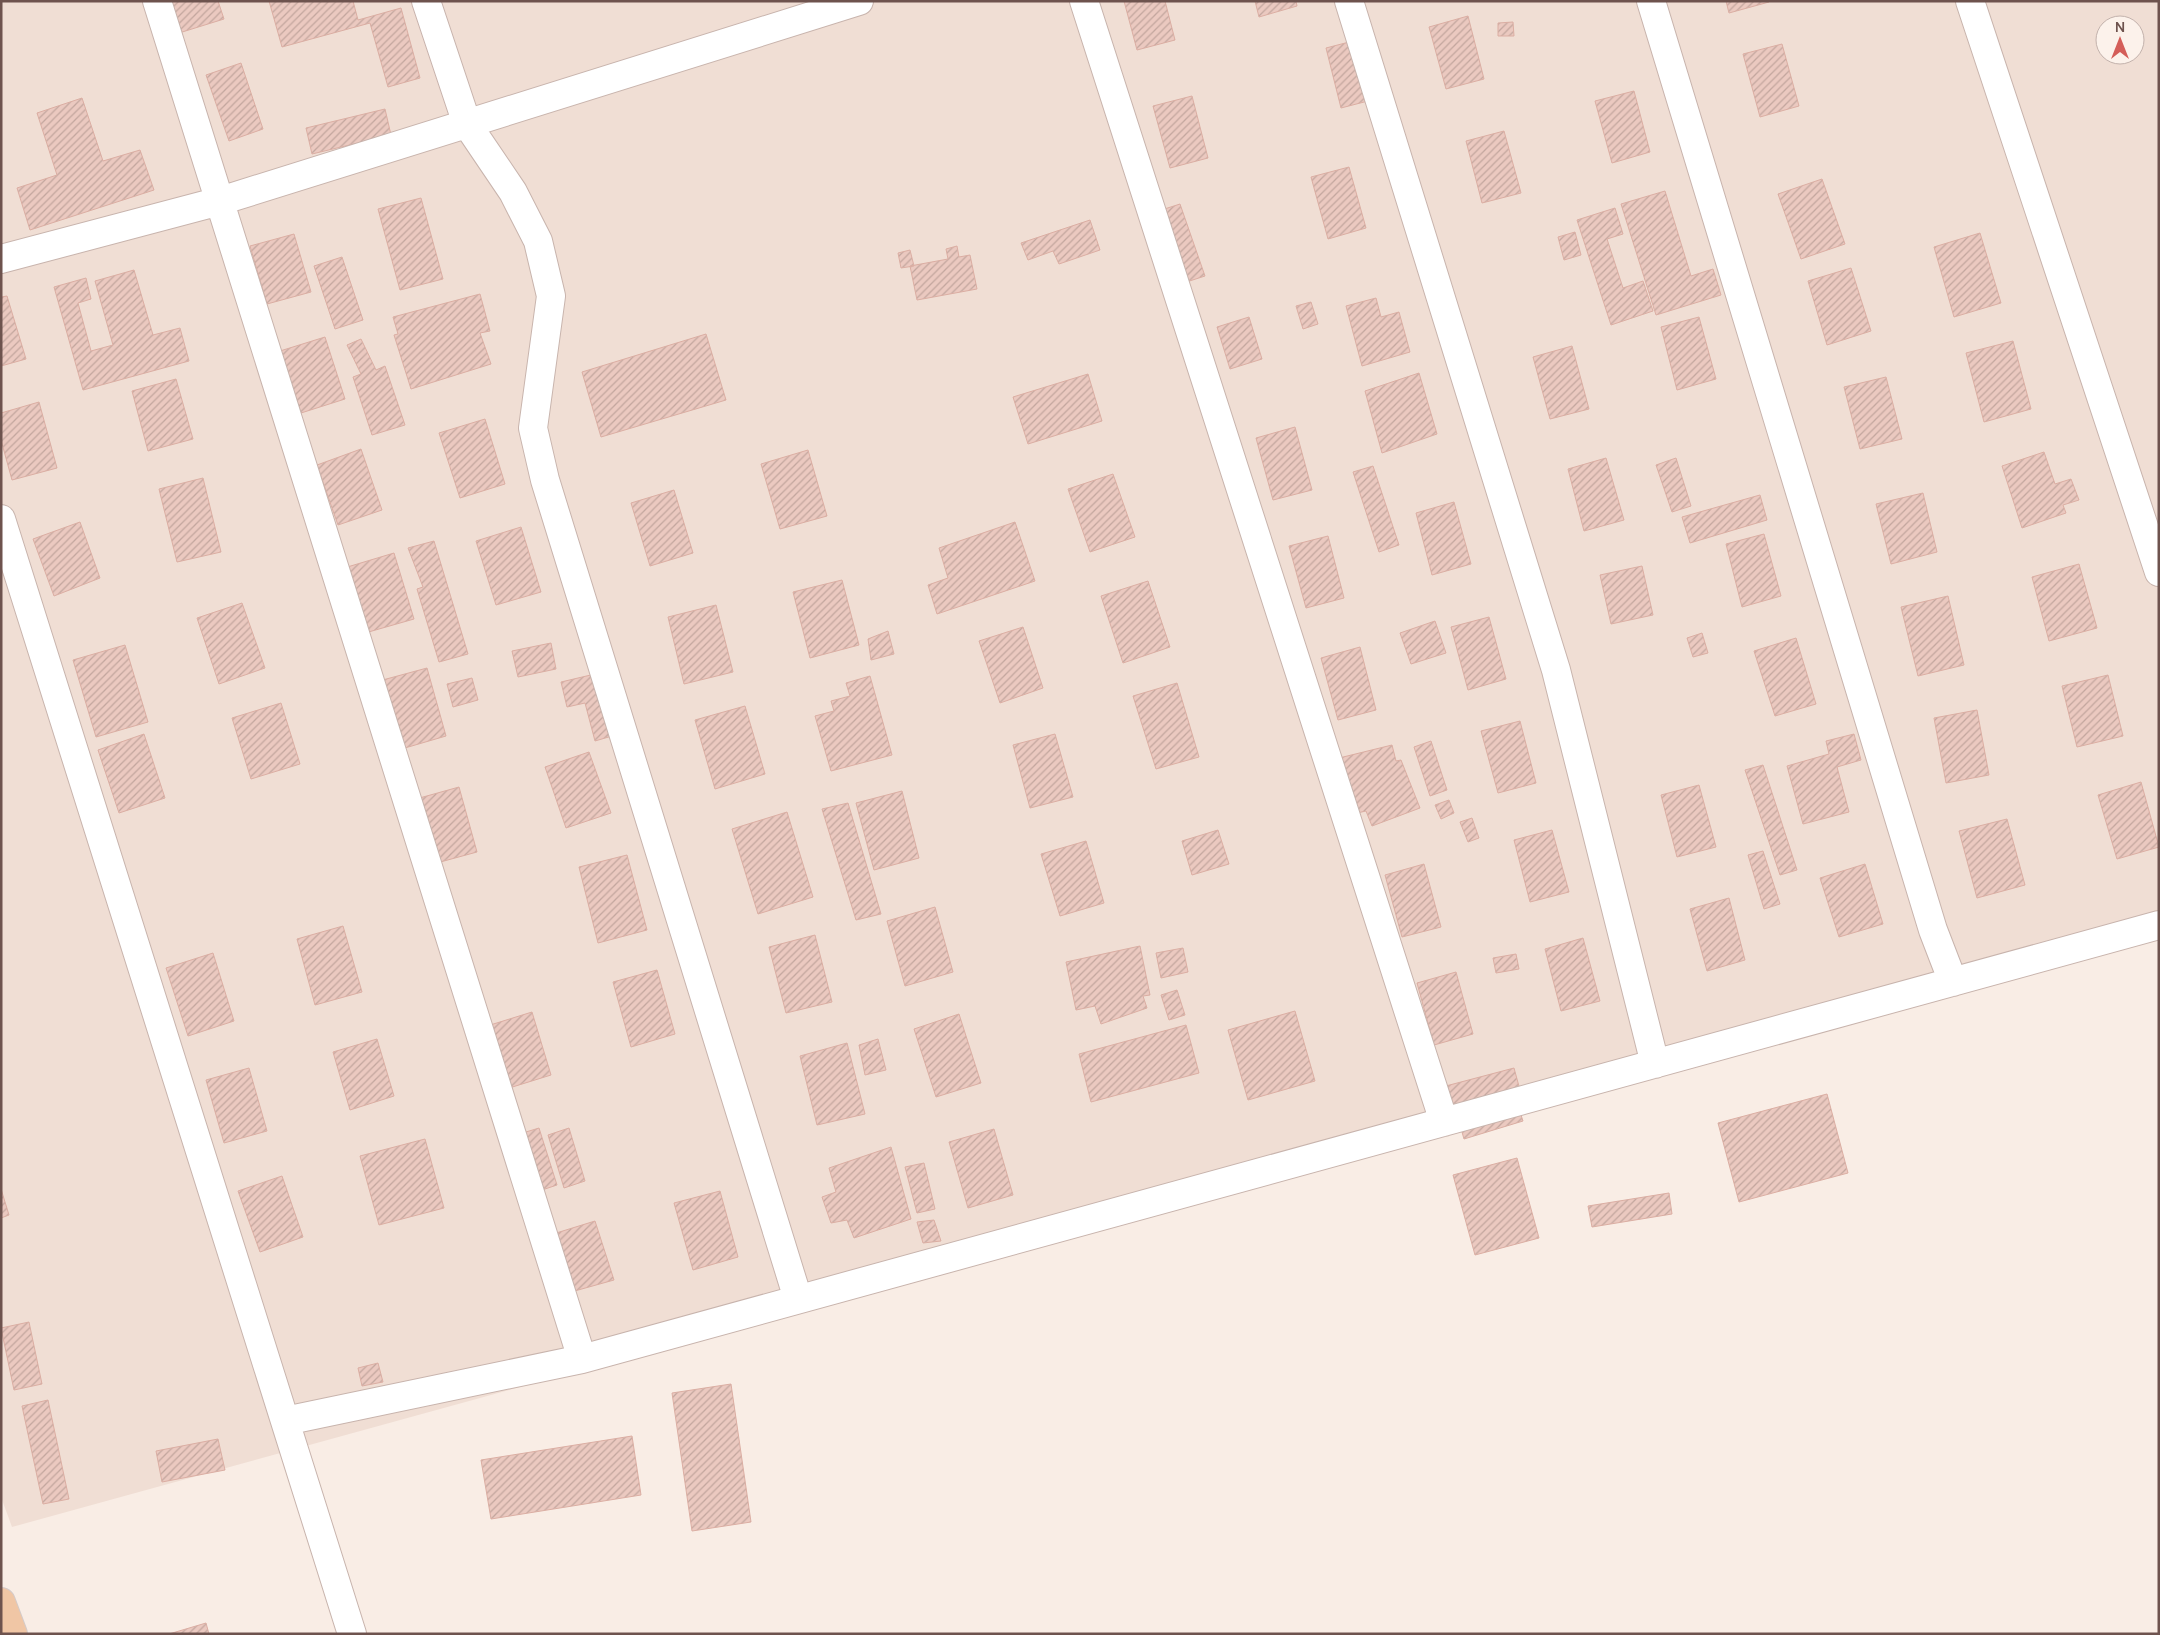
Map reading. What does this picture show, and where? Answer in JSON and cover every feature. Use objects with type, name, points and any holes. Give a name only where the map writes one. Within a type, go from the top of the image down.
[{"type":"main road","points":[[1,1602],[13,1634]]},
{"type":"street","points":[[157,1],[582,1359]]},
{"type":"street","points":[[426,1],[467,124],[513,192],[538,241],[551,296],[533,428],[544,480],[798,1300]]},
{"type":"street","points":[[1,259],[220,201],[859,1]]},
{"type":"street","points":[[1084,1],[1444,1122]]},
{"type":"street","points":[[1349,1],[1556,670],[1655,1064]]},
{"type":"street","points":[[1652,1],[1933,930],[1953,982]]},
{"type":"street","points":[[1970,1],[2159,572]]},
{"type":"street","points":[[1,519],[352,1634]]},
{"type":"street","points":[[285,1421],[582,1359],[2159,925]]},
{"type":"shaded area","points":[[1,1],[2159,1],[2159,935],[12,1527],[1,1497]]},
{"type":"building","points":[[169,1],[218,1],[224,19],[179,33]]},
{"type":"building","points":[[269,1],[353,1],[358,20],[401,8],[420,78],[388,87],[370,23],[282,47]]},
{"type":"building","points":[[1124,1],[1165,1],[1175,40],[1137,50]]},
{"type":"building","points":[[1255,1],[1296,1],[1297,6],[1259,17]]},
{"type":"building","points":[[1726,1],[1768,1],[1769,2],[1729,13]]},
{"type":"building","points":[[1468,16],[1484,79],[1446,89],[1429,27]]},
{"type":"building","points":[[1513,22],[1514,36],[1498,36],[1498,23]]},
{"type":"building","points":[[1353,41],[1368,101],[1341,108],[1326,48]]},
{"type":"building","points":[[1782,44],[1799,106],[1760,117],[1743,54]]},
{"type":"building","points":[[241,63],[263,129],[229,141],[206,75]]},
{"type":"building","points":[[1634,91],[1650,152],[1612,163],[1595,101]]},
{"type":"building","points":[[1192,96],[1208,158],[1170,168],[1153,106]]},
{"type":"building","points":[[82,98],[103,161],[140,150],[154,190],[30,230],[17,188],[57,175],[37,113]]},
{"type":"building","points":[[385,109],[391,135],[312,154],[306,128]]},
{"type":"building","points":[[1504,131],[1521,193],[1482,203],[1466,141]]},
{"type":"building","points":[[1349,167],[1366,228],[1328,239],[1311,177]]},
{"type":"building","points":[[1822,179],[1845,244],[1801,259],[1778,194]]},
{"type":"building","points":[[1665,191],[1691,276],[1713,269],[1721,295],[1656,315],[1621,204]]},
{"type":"building","points":[[421,198],[443,279],[400,290],[378,209]]},
{"type":"building","points":[[1180,204],[1205,276],[1174,286],[1149,214]]},
{"type":"building","points":[[1615,208],[1623,234],[1607,239],[1623,288],[1643,281],[1653,311],[1611,325],[1577,220]]},
{"type":"building","points":[[1090,220],[1100,250],[1059,264],[1053,251],[1028,260],[1021,243]]},
{"type":"building","points":[[1575,232],[1581,255],[1564,260],[1558,237]]},
{"type":"building","points":[[1980,233],[2001,303],[1954,317],[1934,247]]},
{"type":"building","points":[[294,234],[311,292],[267,304],[250,246]]},
{"type":"building","points":[[957,246],[959,257],[970,255],[977,289],[917,300],[910,266],[948,259],[946,249]]},
{"type":"building","points":[[910,250],[914,266],[901,268],[898,253]]},
{"type":"building","points":[[342,257],[363,320],[335,329],[314,266]]},
{"type":"building","points":[[1851,268],[1871,331],[1827,345],[1808,281]]},
{"type":"building","points":[[134,270],[153,335],[180,328],[189,361],[83,390],[54,287],[86,278],[91,299],[78,303],[91,351],[113,345],[95,281]]},
{"type":"building","points":[[480,294],[490,331],[480,333],[491,364],[411,389],[394,335],[398,334],[393,317]]},
{"type":"building","points":[[7,296],[26,359],[1,366],[1,297]]},
{"type":"building","points":[[1376,298],[1381,317],[1399,312],[1410,352],[1362,366],[1346,306]]},
{"type":"building","points":[[1311,302],[1318,324],[1303,329],[1296,306]]},
{"type":"building","points":[[1249,317],[1262,359],[1230,369],[1217,327]]},
{"type":"building","points":[[1699,317],[1716,379],[1677,390],[1661,327]]},
{"type":"building","points":[[706,334],[726,400],[601,437],[582,372]]},
{"type":"building","points":[[325,337],[345,399],[301,413],[280,351]]},
{"type":"building","points":[[361,339],[376,370],[385,366],[405,425],[372,435],[353,377],[361,374],[347,345]]},
{"type":"building","points":[[2013,341],[2031,409],[1984,422],[1966,353]]},
{"type":"building","points":[[1572,346],[1589,409],[1550,419],[1533,357]]},
{"type":"building","points":[[1419,373],[1437,434],[1382,453],[1365,391]]},
{"type":"building","points":[[1088,374],[1102,421],[1028,444],[1013,397]]},
{"type":"building","points":[[1886,377],[1902,439],[1860,449],[1844,387]]},
{"type":"building","points":[[176,379],[193,439],[148,451],[132,391]]},
{"type":"building","points":[[39,402],[57,468],[12,480],[1,440],[1,413]]},
{"type":"building","points":[[485,419],[505,484],[460,498],[439,433]]},
{"type":"building","points":[[1295,427],[1312,490],[1273,500],[1256,438]]},
{"type":"building","points":[[361,449],[382,510],[338,525],[317,465]]},
{"type":"building","points":[[808,450],[827,516],[780,529],[761,464]]},
{"type":"building","points":[[2044,452],[2055,484],[2071,479],[2079,500],[2063,505],[2066,513],[2022,528],[2002,466]]},
{"type":"building","points":[[1606,458],[1624,520],[1584,531],[1568,469]]},
{"type":"building","points":[[1676,458],[1691,506],[1672,512],[1656,465]]},
{"type":"building","points":[[1373,466],[1399,545],[1379,552],[1353,472]]},
{"type":"building","points":[[1113,474],[1135,537],[1090,552],[1068,489]]},
{"type":"building","points":[[203,478],[221,552],[177,562],[159,489]]},
{"type":"building","points":[[674,490],[693,553],[650,566],[631,503]]},
{"type":"building","points":[[1923,493],[1937,552],[1891,564],[1876,504]]},
{"type":"building","points":[[1760,495],[1767,520],[1690,543],[1682,517]]},
{"type":"building","points":[[1454,502],[1471,564],[1432,575],[1416,513]]},
{"type":"building","points":[[80,522],[100,578],[54,596],[33,539]]},
{"type":"building","points":[[1015,522],[1035,581],[937,614],[928,585],[948,578],[939,548]]},
{"type":"building","points":[[521,527],[541,592],[496,605],[476,541]]},
{"type":"building","points":[[1764,534],[1781,596],[1742,607],[1726,544]]},
{"type":"building","points":[[1328,536],[1344,598],[1306,608],[1289,546]]},
{"type":"building","points":[[434,541],[468,654],[439,662],[417,589],[423,587],[408,548]]},
{"type":"building","points":[[394,553],[414,619],[365,633],[344,568]]},
{"type":"building","points":[[2079,564],[2097,628],[2049,641],[2032,577]]},
{"type":"building","points":[[1642,566],[1653,615],[1611,624],[1600,575]]},
{"type":"building","points":[[842,580],[859,645],[810,658],[793,592]]},
{"type":"building","points":[[1148,581],[1170,647],[1123,663],[1101,596]]},
{"type":"building","points":[[1948,596],[1964,665],[1918,676],[1901,607]]},
{"type":"building","points":[[242,603],[265,668],[219,684],[197,618]]},
{"type":"building","points":[[716,605],[733,672],[684,684],[668,617]]},
{"type":"building","points":[[1489,617],[1506,679],[1468,690],[1451,627]]},
{"type":"building","points":[[1435,621],[1446,653],[1411,664],[1400,633]]},
{"type":"building","points":[[1023,627],[1043,688],[1000,703],[979,641]]},
{"type":"building","points":[[888,631],[894,654],[871,660],[868,639]]},
{"type":"building","points":[[1702,633],[1708,653],[1693,657],[1687,638]]},
{"type":"building","points":[[1796,638],[1816,704],[1775,716],[1754,651]]},
{"type":"building","points":[[551,643],[556,669],[518,677],[512,651]]},
{"type":"building","points":[[125,645],[148,722],[96,737],[73,660]]},
{"type":"building","points":[[1360,647],[1376,710],[1338,720],[1321,658]]},
{"type":"building","points":[[427,668],[446,736],[398,750],[379,681]]},
{"type":"building","points":[[595,674],[612,736],[595,741],[585,703],[567,707],[561,682]]},
{"type":"building","points":[[2108,675],[2123,736],[2077,747],[2062,686]]},
{"type":"building","points":[[870,676],[892,755],[831,771],[815,716],[834,711],[831,701],[850,696],[846,683]]},
{"type":"building","points":[[472,678],[478,700],[453,707],[447,684]]},
{"type":"building","points":[[1177,683],[1199,757],[1156,769],[1133,696]]},
{"type":"building","points":[[281,703],[300,764],[251,779],[232,718]]},
{"type":"building","points":[[745,706],[765,774],[715,789],[695,720]]},
{"type":"building","points":[[1977,710],[1989,775],[1946,783],[1934,718]]},
{"type":"building","points":[[1520,721],[1536,783],[1498,793],[1481,731]]},
{"type":"building","points":[[144,734],[165,798],[119,813],[98,750]]},
{"type":"building","points":[[1055,734],[1073,797],[1030,808],[1013,745]]},
{"type":"building","points":[[1854,734],[1861,760],[1837,767],[1849,812],[1803,824],[1787,766],[1829,754],[1826,741]]},
{"type":"building","points":[[1431,741],[1447,790],[1430,796],[1414,747]]},
{"type":"building","points":[[1392,745],[1396,761],[1401,760],[1420,808],[1372,826],[1366,811],[1344,816],[1331,760]]},
{"type":"building","points":[[589,752],[611,813],[566,828],[545,767]]},
{"type":"building","points":[[1763,765],[1797,870],[1780,875],[1745,770]]},
{"type":"building","points":[[2141,782],[2159,847],[2117,859],[2098,795]]},
{"type":"building","points":[[1699,785],[1716,847],[1677,857],[1661,795]]},
{"type":"building","points":[[459,787],[477,852],[433,864],[416,799]]},
{"type":"building","points":[[902,791],[919,858],[874,870],[856,803]]},
{"type":"building","points":[[1449,800],[1454,813],[1441,819],[1435,805]]},
{"type":"building","points":[[848,803],[881,914],[856,920],[822,809]]},
{"type":"building","points":[[787,812],[813,897],[758,914],[732,829]]},
{"type":"building","points":[[1472,818],[1479,838],[1468,842],[1460,822]]},
{"type":"building","points":[[2007,819],[2025,885],[1977,898],[1959,831]]},
{"type":"building","points":[[1218,830],[1229,864],[1192,875],[1182,841]]},
{"type":"building","points":[[1552,830],[1569,892],[1530,902],[1514,840]]},
{"type":"building","points":[[1086,841],[1104,903],[1060,916],[1041,854]]},
{"type":"building","points":[[1763,851],[1780,904],[1764,909],[1748,855]]},
{"type":"building","points":[[627,855],[647,930],[598,943],[579,867]]},
{"type":"building","points":[[1424,864],[1441,927],[1402,937],[1385,875]]},
{"type":"building","points":[[1865,864],[1883,924],[1839,937],[1820,878]]},
{"type":"building","points":[[1729,898],[1745,960],[1707,971],[1690,909]]},
{"type":"building","points":[[935,907],[953,972],[905,986],[887,921]]},
{"type":"building","points":[[343,926],[362,992],[315,1005],[297,939]]},
{"type":"building","points":[[815,935],[832,1002],[786,1013],[769,947]]},
{"type":"building","points":[[1583,938],[1600,1001],[1561,1011],[1545,949]]},
{"type":"building","points":[[1140,946],[1150,995],[1143,996],[1147,1008],[1101,1024],[1095,1006],[1076,1010],[1066,962]]},
{"type":"building","points":[[1183,948],[1188,972],[1161,978],[1156,953]]},
{"type":"building","points":[[213,953],[234,1021],[188,1036],[166,968]]},
{"type":"building","points":[[1516,954],[1519,969],[1496,973],[1493,958]]},
{"type":"building","points":[[657,970],[675,1034],[631,1047],[613,982]]},
{"type":"building","points":[[1456,972],[1473,1034],[1434,1045],[1417,983]]},
{"type":"building","points":[[1177,990],[1185,1015],[1169,1020],[1161,995]]},
{"type":"building","points":[[1295,1011],[1315,1081],[1248,1100],[1228,1030]]},
{"type":"building","points":[[532,1012],[551,1075],[506,1089],[487,1026]]},
{"type":"building","points":[[959,1014],[981,1083],[936,1097],[914,1029]]},
{"type":"building","points":[[1186,1025],[1199,1073],[1091,1102],[1079,1054]]},
{"type":"building","points":[[377,1039],[394,1096],[350,1110],[333,1052]]},
{"type":"building","points":[[878,1039],[886,1070],[865,1075],[859,1045]]},
{"type":"building","points":[[847,1043],[865,1114],[817,1125],[800,1056]]},
{"type":"building","points":[[249,1068],[267,1131],[224,1143],[206,1080]]},
{"type":"building","points":[[1514,1068],[1523,1101],[1517,1103],[1523,1121],[1464,1139],[1458,1118],[1442,1087]]},
{"type":"building","points":[[1827,1094],[1848,1173],[1739,1202],[1718,1123]]},
{"type":"building","points":[[539,1128],[557,1185],[518,1198],[500,1140]]},
{"type":"building","points":[[569,1128],[585,1181],[564,1188],[548,1135]]},
{"type":"building","points":[[994,1129],[1013,1195],[968,1208],[949,1142]]},
{"type":"building","points":[[425,1139],[444,1208],[379,1225],[360,1156]]},
{"type":"building","points":[[891,1147],[911,1219],[854,1238],[847,1220],[831,1223],[822,1197],[836,1192],[829,1168]]},
{"type":"building","points":[[1517,1158],[1539,1238],[1475,1255],[1453,1175]]},
{"type":"building","points":[[924,1163],[935,1209],[917,1213],[905,1167]]},
{"type":"building","points":[[282,1176],[303,1237],[260,1252],[238,1191]]},
{"type":"building","points":[[1,1189],[9,1215],[1,1218]]},
{"type":"building","points":[[720,1191],[738,1257],[693,1270],[674,1203]]},
{"type":"building","points":[[1669,1193],[1672,1214],[1592,1227],[1588,1206]]},
{"type":"building","points":[[934,1220],[941,1241],[923,1243],[917,1222]]},
{"type":"building","points":[[595,1221],[614,1280],[571,1292],[553,1234]]},
{"type":"building","points":[[29,1322],[42,1384],[14,1390],[1,1328]]},
{"type":"building","points":[[378,1363],[383,1382],[362,1386],[358,1368]]},
{"type":"building","points":[[731,1384],[751,1522],[692,1531],[672,1393]]},
{"type":"building","points":[[48,1400],[69,1499],[43,1504],[22,1406]]},
{"type":"building","points":[[632,1436],[641,1495],[491,1519],[481,1460]]},
{"type":"building","points":[[218,1439],[225,1470],[162,1482],[156,1451]]},
{"type":"building","points":[[206,1623],[209,1634],[169,1634]]}]
